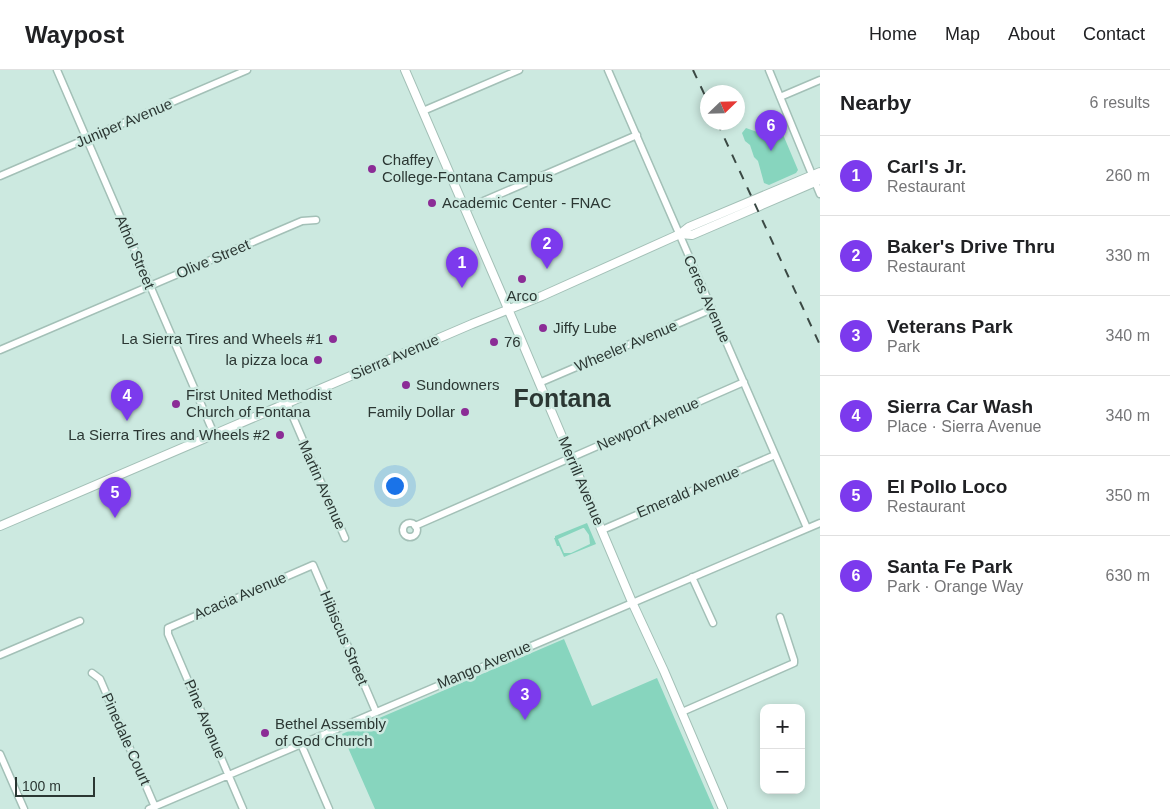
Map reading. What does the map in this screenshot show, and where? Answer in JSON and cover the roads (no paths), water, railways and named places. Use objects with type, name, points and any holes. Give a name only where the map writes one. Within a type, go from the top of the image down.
[{"type":"main road","name":"Merrill Avenue","points":[[405,70],[632,602],[682,712],[723,809]]},
{"type":"main road","name":"Sierra Avenue","points":[[0,526],[551,292],[680,234],[689,228],[817,177]]},
{"type":"street","name":"Athol Street","points":[[57,70],[214,434]]},
{"type":"street","name":"Juniper Avenue","points":[[0,176],[247,70]]},
{"type":"street","points":[[423,111],[519,70]]},
{"type":"street","name":"Ceres Avenue","points":[[608,70],[807,528]]},
{"type":"street","points":[[769,70],[817,177],[820,194]]},
{"type":"street","points":[[780,97],[820,80]]},
{"type":"street","points":[[465,209],[636,135]]},
{"type":"street","name":"Olive Street","points":[[0,350],[302,221],[316,220]]},
{"type":"street","name":"Wheeler Avenue","points":[[539,383],[712,309]]},
{"type":"street","name":"Newport Avenue","points":[[415,526],[744,382]]},
{"type":"street","name":"Martin Avenue","points":[[286,403],[345,538]]},
{"type":"street","name":"Emerald Avenue","points":[[602,530],[775,455]]},
{"type":"street","name":"Mango Avenue","points":[[152,808],[820,522]]},
{"type":"street","name":"Acacia Avenue","points":[[168,628],[313,565]]},
{"type":"street","name":"Hibiscus Street","points":[[313,565],[376,712]]},
{"type":"street","points":[[692,577],[713,623]]},
{"type":"street","points":[[682,712],[794,663],[780,617]]},
{"type":"street","points":[[0,655],[80,620]]},
{"type":"street","name":"Pine Avenue","points":[[168,628],[168,634],[243,809]]},
{"type":"street","name":"Pinedale Court","points":[[92,673],[100,679],[152,808]]},
{"type":"street","points":[[301,744],[329,809]]},
{"type":"street","points":[[0,754],[24,809]]},
{"type":"railway","points":[[693,70],[700,85]]},
{"type":"railway","points":[[721,130],[820,345]]},
{"type":"place","name":"Santa Fe Park","points":[[771,151]]},
{"type":"place","name":"Chaffey College-Fontana Campus","points":[[372,169]]},
{"type":"place","name":"Academic Center - FNAC","points":[[432,203]]},
{"type":"place","name":"Baker's Drive Thru","points":[[547,269]]},
{"type":"place","name":"Arco","points":[[522,279]]},
{"type":"place","name":"Carl's Jr.","points":[[462,288]]},
{"type":"place","name":"Jiffy Lube","points":[[543,328]]},
{"type":"place","name":"La Sierra Tires and Wheels #1","points":[[333,339]]},
{"type":"place","name":"76","points":[[494,342]]},
{"type":"place","name":"la pizza loca","points":[[318,360]]},
{"type":"place","name":"Sundowners","points":[[406,385]]},
{"type":"place","name":"First United Methodist Church of Fontana","points":[[176,404]]},
{"type":"place","name":"Family Dollar","points":[[465,412]]},
{"type":"place","name":"Sierra Car Wash","points":[[127,421]]},
{"type":"place","name":"La Sierra Tires and Wheels #2","points":[[280,435]]},
{"type":"place","name":"El Pollo Loco","points":[[115,518]]},
{"type":"place","name":"Veterans Park","points":[[525,720]]},
{"type":"place","name":"Bethel Assembly of God Church","points":[[265,733]]},
{"type":"district","name":"Fontana","points":[[562,398]]}]
